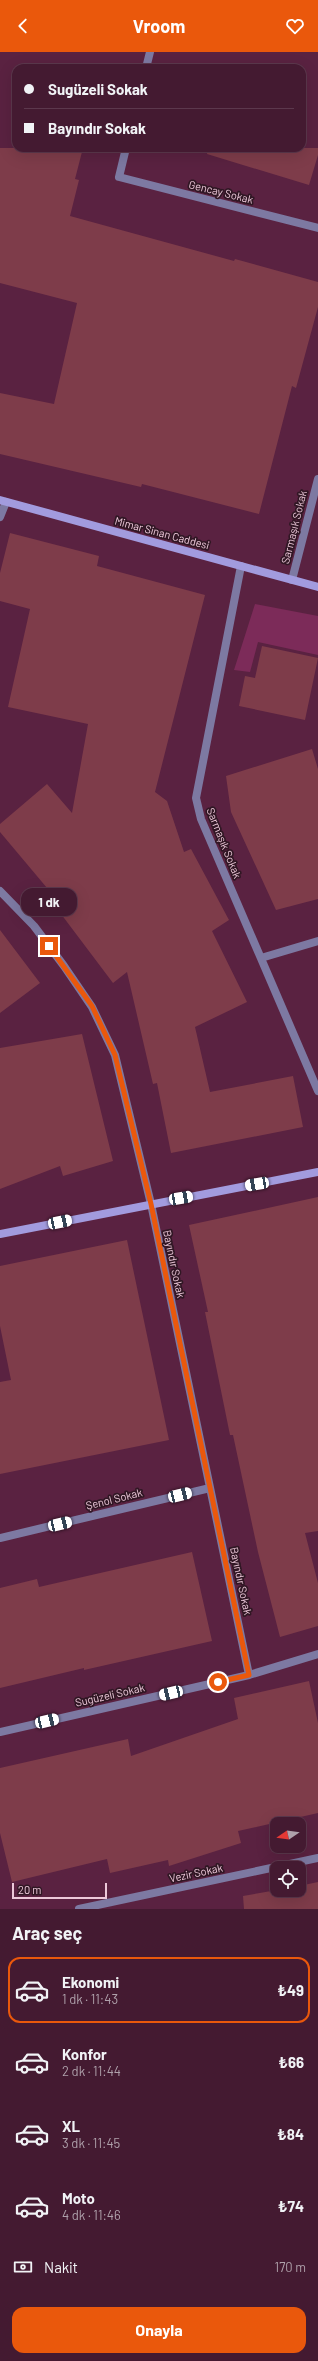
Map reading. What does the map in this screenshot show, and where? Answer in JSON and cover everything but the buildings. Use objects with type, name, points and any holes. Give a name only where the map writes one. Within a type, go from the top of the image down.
[{"type":"street","points":[[147,64],[150,52]]},
{"type":"street","name":"Gencay Sokak","points":[[125,152],[119,177],[318,228]]},
{"type":"street","name":"Sarmaşık Sokak","points":[[292,580],[318,479]]},
{"type":"street","points":[[0,517],[3,501]]},
{"type":"street","name":"Mimar Sinan Caddesi","points":[[3,501],[318,587]]},
{"type":"street","name":"Sarmaşık Sokak","points":[[241,566],[196,798],[201,819],[318,1091]]},
{"type":"street","name":"Bayındır Sokak","points":[[0,891],[34,926],[92,1006],[115,1055],[151,1204],[249,1675]]},
{"type":"street","points":[[261,958],[318,941]]},
{"type":"street","points":[[0,1234],[318,1172]]},
{"type":"street","name":"Şenol Sokak","points":[[0,1538],[210,1488]]},
{"type":"street","name":"Sugüzeli Sokak","points":[[0,1732],[249,1675],[318,1654]]},
{"type":"street","name":"Vezir Sokak","points":[[79,1909],[318,1858]]},
{"type":"shaded area","points":[[255,604],[318,616],[318,655],[258,642],[250,672],[234,670]]},
{"type":"route","points":[[49,946],[92,1006],[115,1055],[151,1204],[249,1675],[218,1682]]}]
